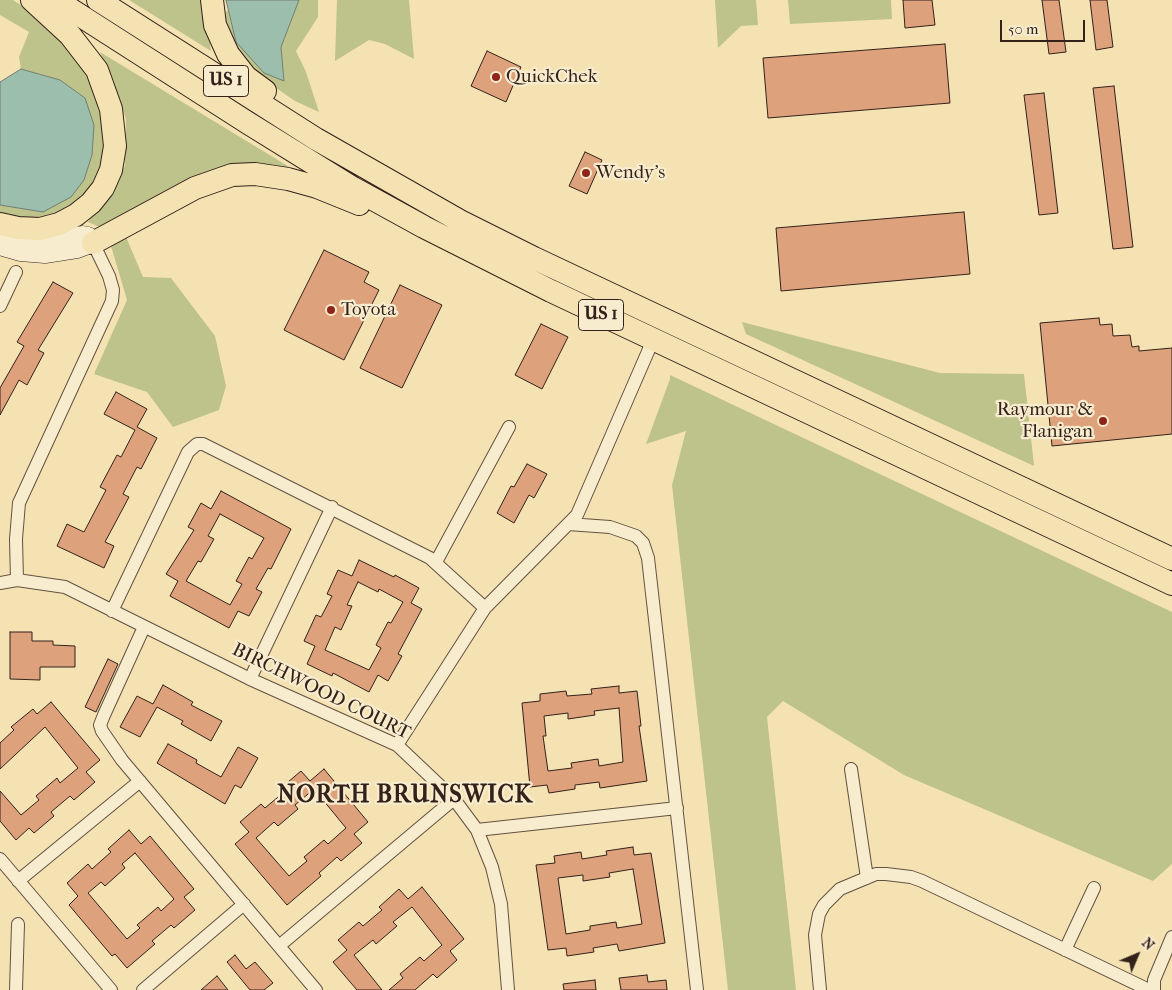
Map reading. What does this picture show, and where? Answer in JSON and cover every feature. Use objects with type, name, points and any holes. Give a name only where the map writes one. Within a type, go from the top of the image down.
[{"type":"highway","points":[[0,224],[18,228],[40,229],[59,224],[76,215],[91,203],[103,188],[111,170],[115,146],[111,109],[97,70],[70,34],[32,0]]},
{"type":"highway","name":"US 1","points":[[56,0],[255,128],[392,210],[508,270],[653,340],[1172,584]]},
{"type":"highway","name":"US 1","points":[[98,0],[354,161],[424,202],[534,258],[1172,559]]},
{"type":"highway","points":[[212,0],[219,35],[239,70],[354,161]]},
{"type":"highway","points":[[93,243],[195,188],[222,178],[238,175],[265,175],[288,179],[317,187],[357,204],[392,210]]},
{"type":"main road","points":[[0,236],[36,243],[82,235],[88,236],[93,243],[77,250],[45,254],[20,252],[0,246]]},
{"type":"street","points":[[17,580],[16,539],[19,503],[112,301],[113,290],[110,276],[93,243]]},
{"type":"street","points":[[0,306],[16,272]]},
{"type":"street","points":[[396,746],[485,608],[577,515],[653,340]]},
{"type":"street","points":[[436,562],[509,427]]},
{"type":"street","points":[[112,611],[188,452],[197,444],[203,444],[215,449],[332,507],[436,562],[485,608]]},
{"type":"street","points":[[250,679],[332,507]]},
{"type":"street","points":[[568,524],[621,530],[636,536],[643,543],[650,568],[697,990]]},
{"type":"street","name":"BIRCHWOOD COURT","points":[[0,583],[17,580],[65,587],[250,679],[396,746],[454,799],[477,830],[492,867],[501,904],[508,990]]},
{"type":"street","points":[[144,626],[100,725],[122,760],[316,990]]},
{"type":"street","points":[[851,769],[867,878]]},
{"type":"street","points":[[18,881],[140,781]]},
{"type":"street","points":[[279,946],[454,799]]},
{"type":"street","points":[[477,830],[678,808]]},
{"type":"street","points":[[0,859],[111,990]]},
{"type":"street","points":[[820,990],[815,935],[818,914],[840,889],[867,878],[886,874],[922,881],[1148,990]]},
{"type":"street","points":[[1065,950],[1094,888]]},
{"type":"street","points":[[143,990],[244,904]]},
{"type":"street","points":[[16,990],[18,924]]},
{"type":"street","points":[[1154,990],[1154,980],[1172,937]]},
{"type":"green space","points":[[0,0],[13,0],[56,28],[101,92],[111,138],[94,185],[59,219],[0,217],[0,205],[43,212],[60,80],[21,69],[19,57],[29,32],[0,15]]},
{"type":"green space","points":[[129,0],[204,0],[211,51]]},
{"type":"green space","points":[[299,0],[318,0],[318,17],[296,51],[306,72],[319,112],[295,101],[253,72],[233,51],[221,17],[228,10],[236,42],[284,80],[281,47]]},
{"type":"green space","points":[[337,0],[409,0],[414,59],[385,44],[369,40],[335,61]]},
{"type":"green space","points":[[715,0],[756,0],[758,25],[741,26],[718,48]]},
{"type":"green space","points":[[788,0],[891,0],[892,19],[790,24]]},
{"type":"green space","points":[[100,52],[291,168],[206,173],[104,229],[88,222],[125,166],[126,119]]},
{"type":"green space","points":[[126,237],[143,277],[171,278],[215,336],[226,386],[219,410],[173,427],[147,392],[94,374],[127,300],[111,246]]},
{"type":"green space","points":[[742,322],[940,373],[1024,374],[1034,466],[746,334]]},
{"type":"green space","points":[[670,375],[1172,612],[1172,864],[1153,881],[904,775],[783,701],[767,717],[796,990],[728,990],[672,485],[686,431],[646,444]]},
{"type":"shaded area","points":[[226,0],[299,0],[281,47],[284,81],[264,73],[236,42]]},
{"type":"shaded area","points":[[21,69],[60,80],[85,98],[94,125],[92,155],[84,180],[71,197],[43,212],[0,205],[0,82]]},
{"type":"building","points":[[903,0],[932,0],[935,25],[905,28]]},
{"type":"building","points":[[1042,0],[1059,0],[1066,52],[1049,54]]},
{"type":"building","points":[[1090,0],[1107,0],[1113,47],[1096,50]]},
{"type":"building","points":[[945,44],[950,103],[768,118],[763,58]]},
{"type":"building","name":"QuickChek","points":[[487,51],[521,67],[506,102],[471,86]]},
{"type":"building","points":[[1114,86],[1133,247],[1113,249],[1093,88]]},
{"type":"building","points":[[1044,93],[1058,213],[1039,215],[1024,95]]},
{"type":"building","name":"Wendy's","points":[[585,152],[602,160],[587,194],[569,186]]},
{"type":"building","points":[[964,212],[970,274],[781,291],[776,228]]},
{"type":"building","name":"Toyota","points":[[324,250],[369,272],[364,282],[379,290],[344,360],[284,330]]},
{"type":"building","points":[[53,282],[73,293],[38,350],[44,353],[27,385],[19,380],[0,415],[0,388],[24,346],[17,342]]},
{"type":"building","name":"Toyota","points":[[400,285],[442,305],[402,388],[360,368]]},
{"type":"building","points":[[1099,318],[1100,325],[1112,324],[1113,336],[1130,335],[1132,347],[1139,346],[1139,351],[1172,348],[1172,434],[1052,446],[1040,323]]},
{"type":"building","points":[[541,324],[568,337],[542,389],[515,375]]},
{"type":"building","points":[[116,392],[147,409],[137,427],[157,438],[141,469],[137,467],[123,494],[129,497],[105,542],[114,546],[104,568],[57,546],[67,524],[84,532],[106,490],[100,487],[117,455],[121,457],[135,430],[104,414]]},
{"type":"building","points":[[527,464],[547,474],[534,498],[529,495],[514,523],[497,513],[511,486],[514,487]]},
{"type":"building","points":[[221,491],[291,529],[271,569],[268,568],[256,589],[262,592],[249,616],[238,611],[229,628],[170,596],[178,581],[166,574],[194,530],[188,527],[201,503],[211,509]],"holes":[[[220,514],[264,538],[252,559],[249,557],[236,581],[242,584],[230,605],[186,581],[198,561],[201,562],[214,539],[208,536]]]},
{"type":"building","points":[[359,560],[394,577],[395,575],[419,588],[411,603],[422,609],[398,654],[402,656],[388,681],[378,675],[369,692],[333,673],[332,676],[307,664],[315,646],[304,641],[316,615],[321,617],[332,596],[327,594],[338,570],[352,576]],"holes":[[[358,582],[378,592],[379,589],[403,602],[391,623],[388,622],[376,645],[381,648],[369,670],[325,650],[335,627],[341,630],[352,606],[347,605]]]},
{"type":"building","points":[[10,632],[32,632],[32,641],[53,641],[53,645],[75,646],[75,667],[40,667],[40,680],[10,679]]},
{"type":"building","points":[[108,659],[118,664],[96,712],[85,707]]},
{"type":"building","points":[[163,685],[193,702],[191,705],[222,721],[211,741],[181,724],[183,721],[157,707],[140,737],[120,727],[137,696],[153,704]]},
{"type":"building","points":[[619,686],[619,693],[637,691],[641,726],[639,726],[647,781],[600,788],[599,782],[575,785],[575,789],[549,793],[547,785],[530,787],[522,703],[540,701],[540,694],[566,691],[567,696],[592,694],[591,689]],"holes":[[[619,708],[623,762],[599,766],[598,759],[571,763],[572,768],[548,771],[543,736],[546,736],[544,716],[568,713],[568,719],[595,715],[594,711]]]},
{"type":"building","points":[[51,702],[100,760],[86,772],[95,782],[74,800],[70,796],[51,812],[54,816],[34,833],[29,828],[16,840],[0,821],[0,791],[21,815],[39,800],[36,796],[57,778],[60,783],[78,768],[45,727],[0,769],[0,743],[14,730],[11,727],[33,709],[37,714]]},
{"type":"building","points":[[168,744],[197,760],[196,763],[221,777],[238,747],[258,758],[241,788],[235,785],[225,804],[157,763]]},
{"type":"building","points":[[324,769],[368,822],[354,834],[362,843],[341,861],[337,857],[319,873],[321,876],[287,905],[235,844],[249,832],[240,822],[261,804],[265,808],[284,792],[281,788],[301,771],[310,781]],"holes":[[[314,789],[346,828],[328,844],[324,840],[304,857],[307,861],[289,876],[256,838],[274,822],[278,826],[298,809],[295,805]]]},
{"type":"building","points":[[129,830],[141,844],[150,836],[194,889],[184,897],[195,910],[174,928],[171,925],[152,941],[155,944],[127,968],[115,954],[112,956],[69,905],[78,896],[67,883],[88,864],[92,869],[111,852],[108,849]],"holes":[[[135,853],[174,899],[161,911],[158,907],[137,925],[140,928],[127,939],[88,893],[101,882],[105,886],[125,868],[122,864]]]},
{"type":"building","points":[[633,847],[634,855],[651,853],[665,943],[619,951],[617,944],[593,948],[594,952],[567,956],[566,948],[548,950],[536,865],[555,863],[554,856],[581,852],[582,859],[607,855],[606,851]],"holes":[[[633,869],[642,924],[617,928],[616,922],[590,926],[590,930],[566,934],[558,878],[583,875],[583,881],[610,877],[609,873]]]},
{"type":"building","points":[[422,887],[464,939],[450,951],[457,960],[437,978],[433,974],[415,990],[389,990],[403,978],[400,974],[420,957],[424,961],[442,945],[412,907],[393,922],[397,926],[376,944],[373,940],[354,955],[382,990],[357,990],[333,962],[347,950],[338,940],[359,922],[363,926],[382,910],[379,907],[399,889],[408,899]]},
{"type":"building","points":[[235,955],[246,969],[255,962],[273,983],[264,990],[250,990],[227,962]]},
{"type":"building","points":[[647,975],[648,982],[666,980],[667,990],[621,990],[619,978]]},
{"type":"building","points":[[217,976],[228,990],[201,990]]},
{"type":"building","points":[[595,980],[596,990],[564,990],[563,984]]},
{"type":"place","name":"QuickChek","points":[[496,77]]},
{"type":"place","name":"Wendy's","points":[[586,173]]},
{"type":"place","name":"Toyota","points":[[331,310]]},
{"type":"place","name":"Raymour & Flanigan","points":[[1103,421]]},
{"type":"district","name":"NORTH BRUNSWICK","points":[[405,796]]}]
